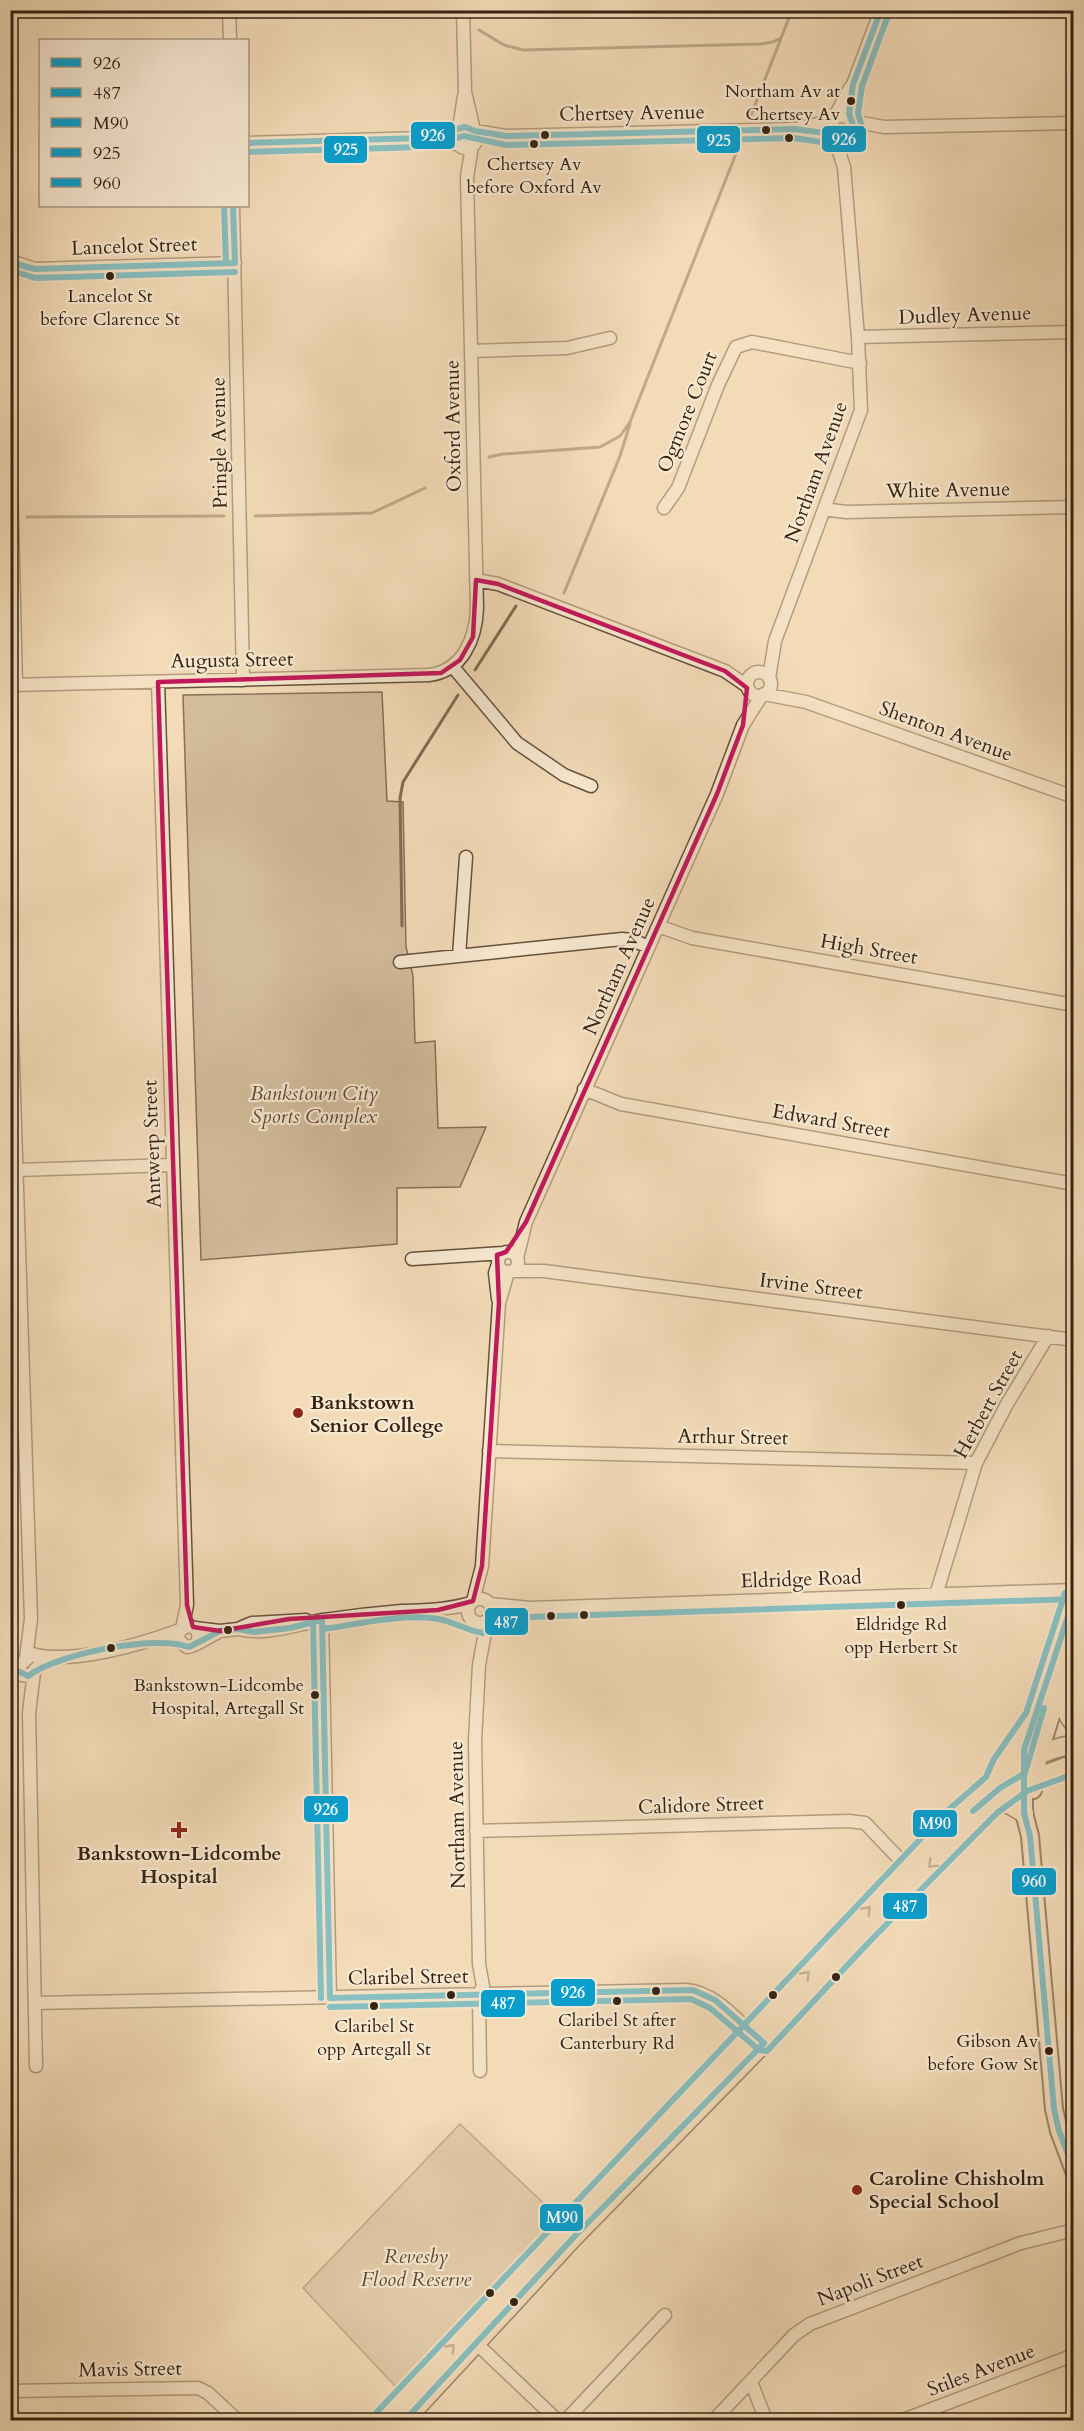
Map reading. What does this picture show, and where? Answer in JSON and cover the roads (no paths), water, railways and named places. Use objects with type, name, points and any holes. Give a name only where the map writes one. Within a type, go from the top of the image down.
[{"type":"highway","points":[[1063,1678],[1065,1707],[1069,1718],[1074,1723]]},
{"type":"highway","points":[[993,1782],[1001,1764],[1034,1717]]},
{"type":"highway","points":[[405,2421],[757,2038],[953,1818],[1007,1770],[1032,1758],[1074,1744]]},
{"type":"highway","points":[[382,2421],[757,2038],[991,1806],[1028,1781],[1074,1764]]},
{"type":"highway","points":[[991,1806],[1007,1803],[1024,1813]]},
{"type":"main road","points":[[1032,1758],[1024,1750],[1074,1596]]},
{"type":"main road","points":[[1030,1836],[1024,1813],[1032,1758],[1074,1643]]},
{"type":"main road","points":[[1028,1781],[1030,1836],[1054,2109],[1059,2131],[1074,2171]]},
{"type":"street","points":[[229,10],[230,39]]},
{"type":"street","points":[[249,143],[423,138],[457,144],[466,148],[473,145],[477,136],[465,92],[463,10]]},
{"type":"street","points":[[881,10],[853,84],[829,126],[832,136],[842,140],[884,127]]},
{"type":"street","points":[[850,137],[854,129],[851,120],[853,84]]},
{"type":"street","points":[[457,144],[455,135],[465,92]]},
{"type":"street","points":[[833,119],[843,115],[851,120],[884,127],[1074,123]]},
{"type":"street","name":"Chertsey Avenue","points":[[795,129],[833,119]]},
{"type":"street","points":[[423,138],[468,127],[474,130]]},
{"type":"street","name":"Chertsey Avenue","points":[[474,130],[506,136],[795,129],[832,136]]},
{"type":"street","name":"Chertsey Avenue","points":[[473,145],[506,136]]},
{"type":"street","name":"Northam Avenue","points":[[832,136],[844,167]]},
{"type":"street","name":"Northam Avenue","points":[[769,680],[775,641],[861,410],[860,363],[844,167],[850,137]]},
{"type":"street","name":"Oxford Avenue","points":[[457,144],[467,177]]},
{"type":"street","name":"Oxford Avenue","points":[[453,667],[465,653],[474,630],[477,608],[467,177],[473,145]]},
{"type":"street","name":"Pringle Avenue","points":[[234,207],[243,680]]},
{"type":"street","points":[[12,259],[16,269],[12,280]]},
{"type":"street","name":"Lancelot Street","points":[[12,259],[35,268],[235,263]]},
{"type":"street","name":"Lancelot Street","points":[[12,280],[35,268]]},
{"type":"street","name":"Dudley Avenue","points":[[858,337],[1074,332]]},
{"type":"street","points":[[471,351],[567,348],[610,338]]},
{"type":"street","name":"Ogmore Court","points":[[664,508],[678,488],[718,385],[736,347],[752,342],[860,363]]},
{"type":"street","points":[[10,440],[13,685]]},
{"type":"street","name":"White Avenue","points":[[824,509],[846,512],[1074,507]]},
{"type":"street","points":[[476,580],[498,584],[725,671],[747,687],[752,694],[763,695],[769,690],[769,680],[762,673],[725,671]]},
{"type":"street","name":"Northam Avenue","points":[[755,673],[775,641]]},
{"type":"street","points":[[453,667],[517,743],[564,775],[591,786]]},
{"type":"street","name":"Augusta Street","points":[[13,685],[429,675],[441,673],[453,667]]},
{"type":"street","points":[[747,687],[749,677],[755,673]]},
{"type":"street","name":"Shenton Avenue","points":[[769,680],[806,702]]},
{"type":"street","name":"Antwerp Street","points":[[158,682],[188,1629]]},
{"type":"street","name":"Northam Avenue","points":[[480,2071],[479,1995],[483,1986],[479,1964],[475,1742],[483,1614],[482,1566],[499,1303],[495,1273],[508,1261],[717,794],[743,724],[747,687]]},
{"type":"street","name":"Northam Avenue","points":[[743,724],[763,695]]},
{"type":"street","name":"Shenton Avenue","points":[[763,695],[806,702],[1074,797]]},
{"type":"street","points":[[459,956],[466,857]]},
{"type":"street","name":"High Street","points":[[658,926],[692,938],[1074,1005]]},
{"type":"street","points":[[400,962],[622,939],[632,940],[649,947]]},
{"type":"street","points":[[10,972],[31,1658],[41,1663],[35,1671],[29,1713],[36,2066]]},
{"type":"street","name":"Edward Street","points":[[584,1089],[621,1104],[1074,1184]]},
{"type":"street","points":[[16,1170],[172,1165]]},
{"type":"street","name":"Irvine Street","points":[[412,1259],[472,1256],[508,1261],[519,1273],[544,1271],[1074,1340]]},
{"type":"street","name":"Herbert Street","points":[[936,1595],[976,1463],[1007,1404],[1048,1336]]},
{"type":"street","name":"Arthur Street","points":[[489,1451],[976,1463]]},
{"type":"street","name":"Northam Avenue","points":[[472,1602],[482,1566]]},
{"type":"street","name":"Eldridge Road","points":[[74,1656],[28,1676],[15,1671],[31,1658],[74,1656],[147,1642],[188,1629],[220,1632],[238,1629],[253,1632],[279,1630],[322,1620],[399,1612],[438,1610],[483,1614],[530,1608],[1074,1590]]},
{"type":"street","name":"Eldridge Road","points":[[438,1610],[481,1599],[483,1614]]},
{"type":"street","points":[[322,1620],[330,1998]]},
{"type":"street","points":[[188,1629],[199,1636],[197,1643],[189,1647],[181,1644],[178,1637],[188,1629]]},
{"type":"street","name":"Eldridge Road","points":[[197,1643],[220,1632]]},
{"type":"street","name":"Eldridge Road","points":[[147,1642],[181,1644]]},
{"type":"street","points":[[15,1671],[29,1713]]},
{"type":"street","name":"Calidore Street","points":[[476,1831],[849,1821],[865,1823],[907,1867]]},
{"type":"street","name":"Claribel Street","points":[[34,2003],[693,1990],[715,2000],[757,2038]]},
{"type":"street","name":"Napoli Street","points":[[714,2421],[794,2335],[810,2324],[1021,2243],[1074,2230]]},
{"type":"street","points":[[566,2421],[665,2315]]},
{"type":"street","points":[[477,2344],[557,2421]]},
{"type":"street","name":"Stiles Avenue","points":[[903,2421],[1074,2355]]},
{"type":"street","points":[[751,2382],[766,2421]]},
{"type":"street","name":"Mavis Street","points":[[10,2391],[198,2388],[208,2393],[237,2421]]},
{"type":"waterway","points":[[751,115],[792,10]]},
{"type":"waterway","points":[[479,30],[504,45],[523,50],[761,44],[781,38]]},
{"type":"waterway","points":[[489,457],[600,447],[620,436],[630,422],[739,146]]},
{"type":"waterway","points":[[564,593],[620,456],[630,424]]},
{"type":"waterway","points":[[255,516],[372,513],[425,488]]},
{"type":"waterway","points":[[27,517],[224,516]]},
{"type":"waterway","points":[[475,670],[516,606]]},
{"type":"waterway","points":[[402,926],[400,798],[403,782],[458,695]]},
{"type":"place","name":"Northam Av at Chertsey Av","points":[[851,101]]},
{"type":"place","name":"Chertsey Av before Oxford Av","points":[[534,144]]},
{"type":"place","name":"Lancelot St before Clarence St","points":[[110,276]]},
{"type":"place","name":"Bankstown Senior College","points":[[298,1413]]},
{"type":"place","name":"Eldridge Rd opp Herbert St","points":[[901,1605]]},
{"type":"place","name":"Bankstown-Lidcombe Hospital, Artegall St","points":[[315,1695]]},
{"type":"place","name":"Bankstown-Lidcombe Hospital","points":[[179,1830]]},
{"type":"place","name":"Claribel St after Canterbury Rd","points":[[617,2001]]},
{"type":"place","name":"Claribel St opp Artegall St","points":[[374,2006]]},
{"type":"place","name":"Gibson Av before Gow St","points":[[1049,2051]]},
{"type":"place","name":"Caroline Chisholm Special School","points":[[857,2190]]},
{"type":"park label","name":"Bankstown City Sports Complex","points":[[314,1104]]},
{"type":"park label","name":"Revesby Flood Reserve","points":[[416,2268]]}]
